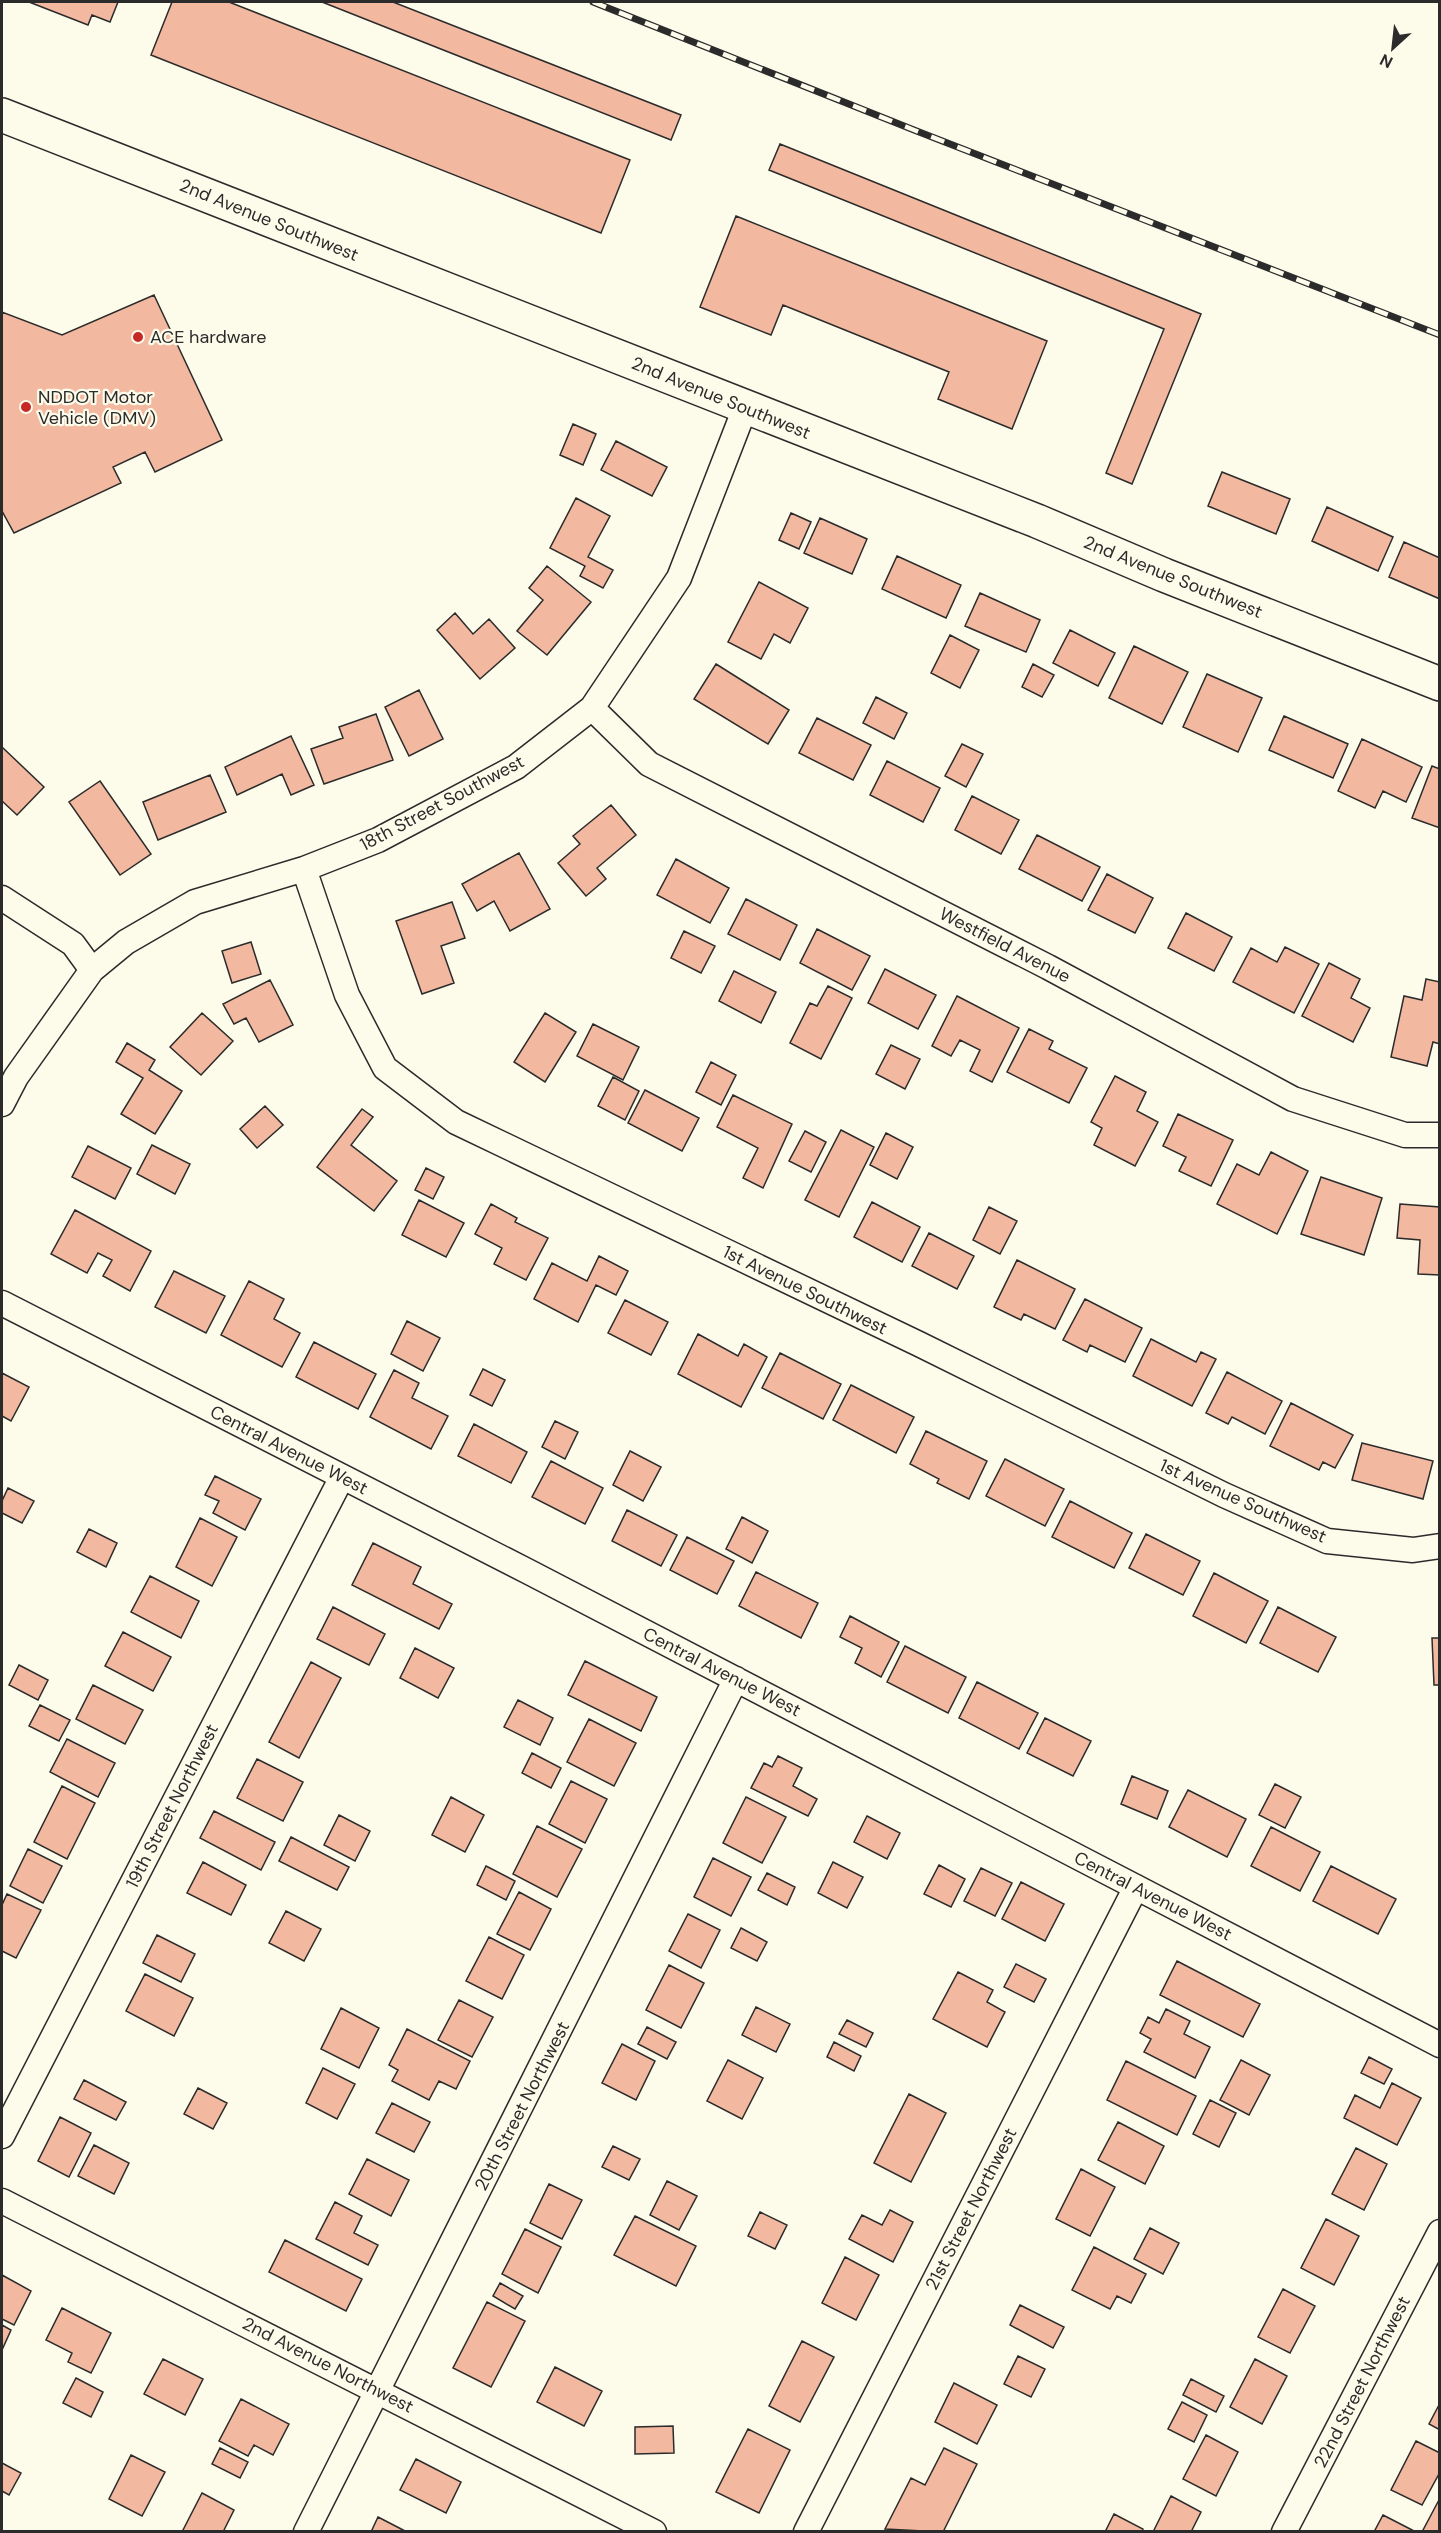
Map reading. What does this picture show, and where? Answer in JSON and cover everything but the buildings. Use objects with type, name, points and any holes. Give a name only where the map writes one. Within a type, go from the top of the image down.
[{"type":"street","name":"2nd Avenue Southwest","points":[[2,115],[1037,521],[1164,575],[1440,684]]},
{"type":"street","name":"18th Street Southwest","points":[[2,1104],[16,1077],[92,970],[126,942],[195,902],[304,868],[378,840],[516,767],[592,708],[679,578],[745,408]]},
{"type":"street","name":"Westfield Avenue","points":[[592,708],[649,764],[1048,967],[1293,1099],[1405,1135],[1440,1135]]},
{"type":"street","name":"1st Avenue Southwest","points":[[304,868],[347,995],[385,1068],[456,1122],[908,1339],[1224,1496],[1327,1540],[1413,1550],[1440,1546]]},
{"type":"street","points":[[2,898],[73,944],[92,970]]},
{"type":"street","name":"Central Avenue West","points":[[2,1303],[736,1679],[1440,2045]]},
{"type":"street","name":"19th Street Northwest","points":[[2,2136],[342,1477]]},
{"type":"street","name":"20th Street Northwest","points":[[306,2532],[736,1679]]},
{"type":"street","name":"21st Street Northwest","points":[[806,2532],[1136,1887]]},
{"type":"street","name":"2nd Avenue Northwest","points":[[2,2201],[654,2532]]},
{"type":"street","name":"22nd Street Northwest","points":[[1284,2532],[1440,2232]]},
{"type":"railway","points":[[593,2],[1440,335]]},
{"type":"place","name":"ACE hardware","points":[[138,337]]},
{"type":"place","name":"NDDOT Motor Vehicle (DMV)","points":[[26,407]]}]
